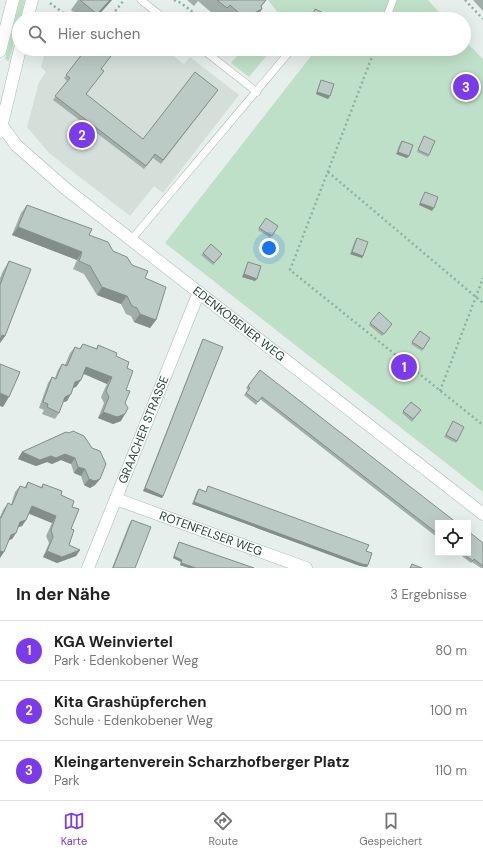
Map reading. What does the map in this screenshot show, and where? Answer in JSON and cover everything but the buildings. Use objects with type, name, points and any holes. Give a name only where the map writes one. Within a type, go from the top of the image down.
[{"type":"street","points":[[0,51],[14,0]]},
{"type":"street","points":[[29,12],[32,0]]},
{"type":"street","points":[[1,127],[18,56]]},
{"type":"street","name":"EDENKOBENER WEG","points":[[1,127],[16,145],[42,166],[56,180],[483,514]]},
{"type":"street","name":"GRAACHER STRASSE","points":[[88,568],[199,292]]},
{"type":"street","name":"ROTENFELSER WEG","points":[[116,499],[306,568]]},
{"type":"lane","points":[[141,0],[156,12]]},
{"type":"lane","points":[[389,12],[393,0]]},
{"type":"lane","points":[[211,56],[257,92]]},
{"type":"lane","points":[[131,240],[286,56]]},
{"type":"path","points":[[115,12],[124,0]]},
{"type":"path","points":[[174,0],[181,3],[193,12]]},
{"type":"path","points":[[465,0],[483,19]]},
{"type":"path","points":[[50,3],[62,12]]},
{"type":"path","points":[[372,56],[290,270],[483,425]]},
{"type":"path","points":[[328,172],[483,303]]},
{"type":"path","points":[[440,391],[483,278]]},
{"type":"shaded area","points":[[44,56],[173,56],[184,64],[190,57],[239,95],[163,193],[154,186],[130,216],[49,153],[27,127],[39,82],[46,72],[41,67]]},
{"type":"green space","points":[[20,0],[25,0],[22,12],[17,12]]},
{"type":"green space","points":[[268,0],[428,0],[439,12],[277,12]]},
{"type":"green space","points":[[12,31],[12,50],[9,61],[5,59]]},
{"type":"green space","points":[[471,47],[483,59],[483,492],[165,243],[311,56],[471,56]]},
{"type":"green space","points":[[237,56],[266,56],[249,77],[231,63]]},
{"type":"place","name":"Kleingartenverein Scharzhofberger Platz","points":[[466,87]]},
{"type":"place","name":"Kita Grashüpferchen","points":[[82,135]]},
{"type":"place","name":"KGA Weinviertel","points":[[404,367]]}]
